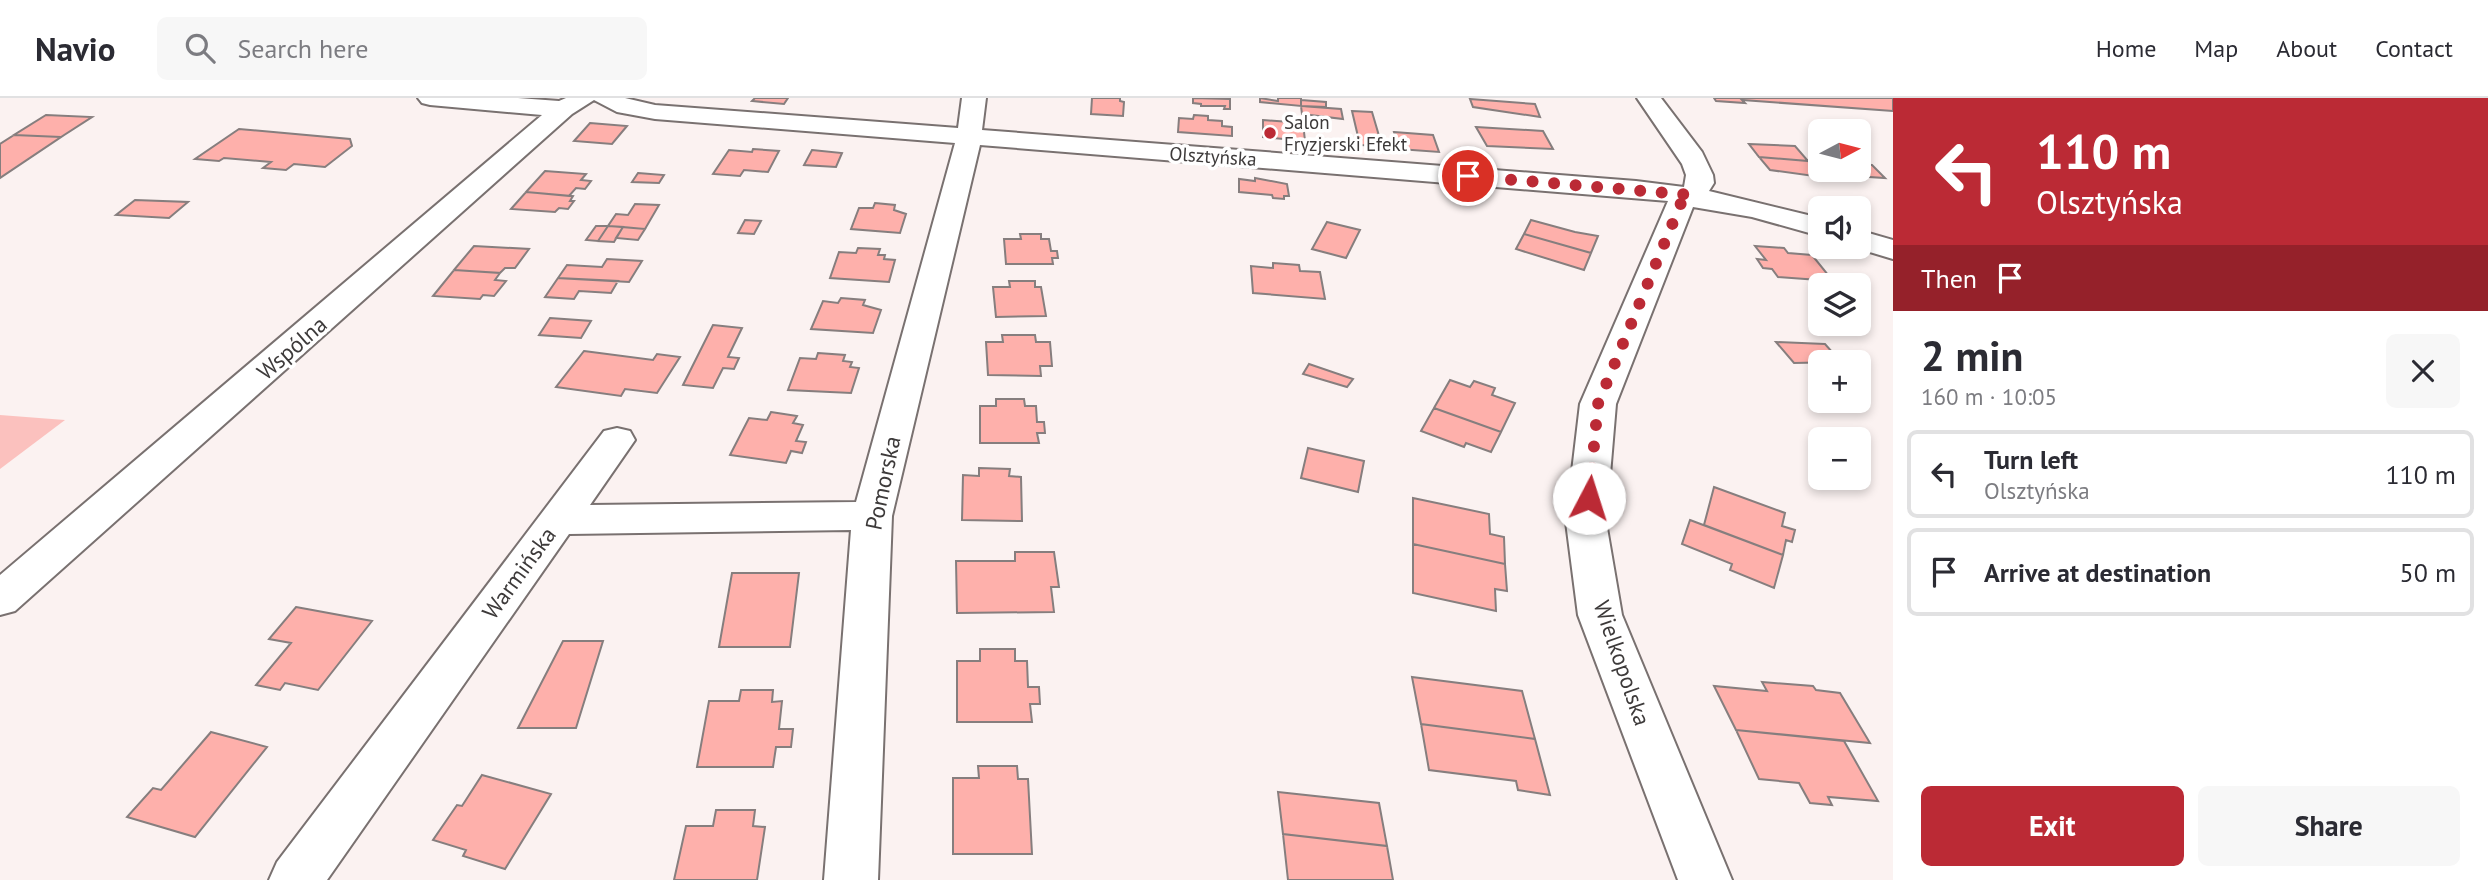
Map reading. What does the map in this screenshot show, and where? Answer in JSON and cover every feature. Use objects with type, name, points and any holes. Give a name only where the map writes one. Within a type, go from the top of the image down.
[{"type":"street","points":[[430,98],[574,104]]},
{"type":"street","name":"Olsztyńska","points":[[605,98],[626,107],[655,112],[1691,195],[1808,224]]},
{"type":"street","name":"Pomorska","points":[[851,880],[872,516],[969,137],[974,98]]},
{"type":"street","name":"Wielkopolska","points":[[1649,98],[1696,164],[1701,181],[1681,203],[1598,404],[1586,522],[1600,615],[1705,880]]},
{"type":"street","name":"Wspólna","points":[[0,599],[574,104]]},
{"type":"street","points":[[1871,243],[1893,250]]},
{"type":"street","points":[[558,520],[617,440]]},
{"type":"street","name":"Warmińska","points":[[296,880],[558,520],[872,516]]},
{"type":"shaded area","points":[[0,415],[65,420],[0,469]]},
{"type":"building","points":[[755,98],[788,98],[784,104],[752,101]]},
{"type":"building","points":[[1092,98],[1120,98],[1120,101],[1124,102],[1123,116],[1091,114]]},
{"type":"building","points":[[1193,98],[1230,99],[1230,109],[1224,109],[1225,106],[1201,106],[1193,103]]},
{"type":"building","points":[[1260,98],[1278,101],[1278,98],[1301,98],[1301,106],[1260,102]]},
{"type":"building","points":[[1714,98],[1893,98],[1893,111],[1742,100],[1745,103],[1716,101]]},
{"type":"building","points":[[1470,99],[1535,104],[1540,117],[1473,107]]},
{"type":"building","points":[[1301,100],[1326,102],[1326,107],[1301,106]]},
{"type":"building","points":[[1301,106],[1341,109],[1343,119],[1302,114]]},
{"type":"building","points":[[1352,111],[1372,112],[1382,146],[1360,145]]},
{"type":"building","points":[[46,115],[92,117],[61,137],[14,135]]},
{"type":"building","points":[[1194,115],[1222,121],[1222,126],[1232,127],[1232,136],[1178,132],[1179,118],[1193,119]]},
{"type":"building","points":[[1263,120],[1303,123],[1305,141],[1263,137]]},
{"type":"building","points":[[590,123],[627,126],[612,144],[574,141]]},
{"type":"building","points":[[1476,127],[1543,131],[1553,149],[1487,146]]},
{"type":"building","points":[[239,129],[350,139],[352,146],[325,167],[294,164],[286,170],[263,168],[271,162],[224,158],[219,161],[195,159]]},
{"type":"building","points":[[1394,132],[1433,135],[1439,152],[1399,149]]},
{"type":"building","points":[[14,135],[61,137],[0,178],[0,144]]},
{"type":"building","points":[[1749,144],[1795,146],[1808,161],[1759,157]]},
{"type":"building","points":[[753,149],[779,151],[768,172],[744,170],[740,176],[713,174],[729,150],[752,152]]},
{"type":"building","points":[[812,150],[842,153],[836,167],[804,165]]},
{"type":"building","points":[[1759,157],[1808,161],[1808,175],[1770,170]]},
{"type":"building","points":[[1871,165],[1872,165],[1885,178],[1871,177]]},
{"type":"building","points":[[545,171],[586,174],[581,180],[591,181],[585,189],[576,188],[569,196],[526,192]]},
{"type":"building","points":[[638,173],[664,175],[659,183],[632,182]]},
{"type":"building","points":[[1255,178],[1287,184],[1289,196],[1284,196],[1284,199],[1273,198],[1272,195],[1239,192],[1239,179],[1255,181]]},
{"type":"building","points":[[526,192],[573,196],[570,201],[574,201],[568,209],[559,208],[555,212],[511,209]]},
{"type":"building","points":[[135,200],[188,202],[169,218],[116,215]]},
{"type":"building","points":[[875,203],[895,205],[894,210],[906,214],[900,233],[851,229],[859,208],[873,208]]},
{"type":"building","points":[[635,204],[659,205],[645,229],[608,226],[616,214],[628,215]]},
{"type":"building","points":[[745,220],[761,221],[754,234],[738,233]]},
{"type":"building","points":[[1531,220],[1598,236],[1591,253],[1524,234]]},
{"type":"building","points":[[1327,222],[1360,230],[1346,258],[1312,249]]},
{"type":"building","points":[[596,226],[608,226],[598,241],[586,240]]},
{"type":"building","points":[[608,226],[623,227],[614,242],[598,241]]},
{"type":"building","points":[[623,227],[645,229],[638,240],[616,238]]},
{"type":"building","points":[[1020,234],[1041,234],[1041,239],[1049,239],[1051,251],[1057,251],[1058,258],[1052,258],[1053,264],[1006,264],[1004,239],[1021,239]]},
{"type":"building","points":[[1524,234],[1591,253],[1584,270],[1516,249]]},
{"type":"building","points":[[474,246],[529,249],[515,268],[505,268],[500,273],[454,270]]},
{"type":"building","points":[[1755,246],[1784,248],[1788,253],[1808,255],[1808,259],[1815,259],[1827,273],[1808,273],[1808,279],[1778,277],[1772,269],[1763,268],[1757,259],[1766,260]]},
{"type":"building","points":[[858,248],[880,249],[878,255],[885,255],[884,259],[895,260],[889,282],[830,278],[839,252],[856,253]]},
{"type":"building","points":[[607,259],[642,261],[629,282],[558,278],[567,265],[602,267]]},
{"type":"building","points":[[1273,263],[1299,265],[1300,271],[1320,272],[1325,299],[1253,293],[1251,266],[1273,268]]},
{"type":"building","points":[[454,270],[500,273],[495,280],[506,281],[494,296],[483,295],[480,299],[433,296]]},
{"type":"building","points":[[558,278],[618,281],[611,293],[579,291],[574,299],[545,297]]},
{"type":"building","points":[[1009,281],[1035,281],[1035,287],[1041,287],[1046,316],[996,317],[993,287],[1010,287]]},
{"type":"building","points":[[841,298],[865,300],[863,305],[881,310],[873,333],[811,329],[823,301],[838,303]]},
{"type":"building","points":[[550,318],[591,321],[581,338],[539,335]]},
{"type":"building","points":[[713,325],[742,328],[728,357],[739,358],[734,369],[723,368],[713,388],[683,385]]},
{"type":"building","points":[[1002,335],[1035,335],[1036,342],[1050,342],[1052,366],[1040,366],[1041,376],[988,375],[986,342],[1003,342]]},
{"type":"building","points":[[1776,342],[1825,344],[1830,350],[1808,350],[1808,363],[1794,363]]},
{"type":"building","points":[[584,351],[653,360],[657,354],[680,357],[657,393],[625,389],[621,396],[556,387]]},
{"type":"building","points":[[818,353],[845,355],[843,361],[852,362],[850,367],[859,368],[851,393],[788,390],[800,358],[816,359]]},
{"type":"building","points":[[1309,364],[1353,379],[1347,387],[1303,374]]},
{"type":"building","points":[[1450,380],[1470,387],[1474,381],[1495,388],[1492,395],[1515,403],[1501,432],[1434,408]]},
{"type":"building","points":[[996,399],[1024,399],[1025,406],[1036,406],[1037,422],[1044,422],[1045,433],[1037,433],[1039,443],[980,443],[980,406],[996,406]]},
{"type":"building","points":[[1434,408],[1501,432],[1491,452],[1466,443],[1464,447],[1421,431]]},
{"type":"building","points":[[771,412],[797,416],[793,423],[803,425],[796,441],[806,442],[802,453],[791,451],[786,463],[730,455],[749,418],[767,420]]},
{"type":"building","points":[[1308,448],[1364,461],[1358,492],[1301,478]]},
{"type":"building","points":[[979,468],[1010,469],[1009,476],[1021,477],[1022,521],[962,520],[963,475],[979,476]]},
{"type":"building","points":[[1714,487],[1785,513],[1782,526],[1795,530],[1792,542],[1786,540],[1783,555],[1704,525]]},
{"type":"building","points":[[1413,498],[1489,514],[1490,534],[1504,537],[1505,564],[1413,544]]},
{"type":"building","points":[[1690,520],[1783,555],[1774,588],[1730,570],[1732,564],[1682,544]]},
{"type":"building","points":[[1413,544],[1505,564],[1507,591],[1495,589],[1496,611],[1413,593]]},
{"type":"building","points":[[1015,552],[1054,552],[1059,587],[1051,587],[1054,612],[957,613],[956,561],[1015,561]]},
{"type":"building","points":[[732,573],[799,573],[790,647],[719,647]]},
{"type":"building","points":[[296,607],[372,621],[318,690],[285,683],[280,690],[256,685],[291,643],[269,639]]},
{"type":"building","points":[[563,641],[603,641],[576,728],[518,728]]},
{"type":"building","points":[[980,649],[1015,649],[1015,661],[1027,661],[1028,687],[1039,687],[1040,704],[1030,704],[1032,722],[957,722],[957,661],[980,661]]},
{"type":"building","points":[[1412,677],[1522,691],[1535,739],[1421,724]]},
{"type":"building","points":[[1762,682],[1813,686],[1816,690],[1840,693],[1870,743],[1736,730],[1714,686],[1767,691]]},
{"type":"building","points":[[741,690],[773,690],[772,702],[782,701],[779,729],[793,729],[791,747],[776,747],[773,767],[697,767],[709,701],[739,701]]},
{"type":"building","points":[[1421,724],[1535,739],[1550,795],[1518,790],[1516,781],[1429,770]]},
{"type":"building","points":[[1736,730],[1844,741],[1878,801],[1828,797],[1832,805],[1810,803],[1799,783],[1759,779]]},
{"type":"building","points":[[211,732],[267,747],[195,837],[127,817],[153,788],[161,790]]},
{"type":"building","points":[[978,766],[1017,766],[1018,779],[1028,779],[1032,854],[953,854],[953,778],[979,778]]},
{"type":"building","points":[[482,775],[551,794],[505,869],[463,856],[466,850],[433,840],[457,805],[462,806]]},
{"type":"building","points":[[1278,792],[1379,803],[1387,846],[1283,834]]},
{"type":"building","points":[[716,810],[755,810],[753,826],[765,827],[757,880],[674,880],[686,826],[713,826]]},
{"type":"building","points":[[1283,834],[1387,846],[1393,880],[1288,880]]},
{"type":"place","name":"Salon Fryzjerski Efekt","points":[[1270,133]]},
{"type":"route","points":[[1468,176],[1691,195],[1681,203],[1598,404],[1589,498]]}]
